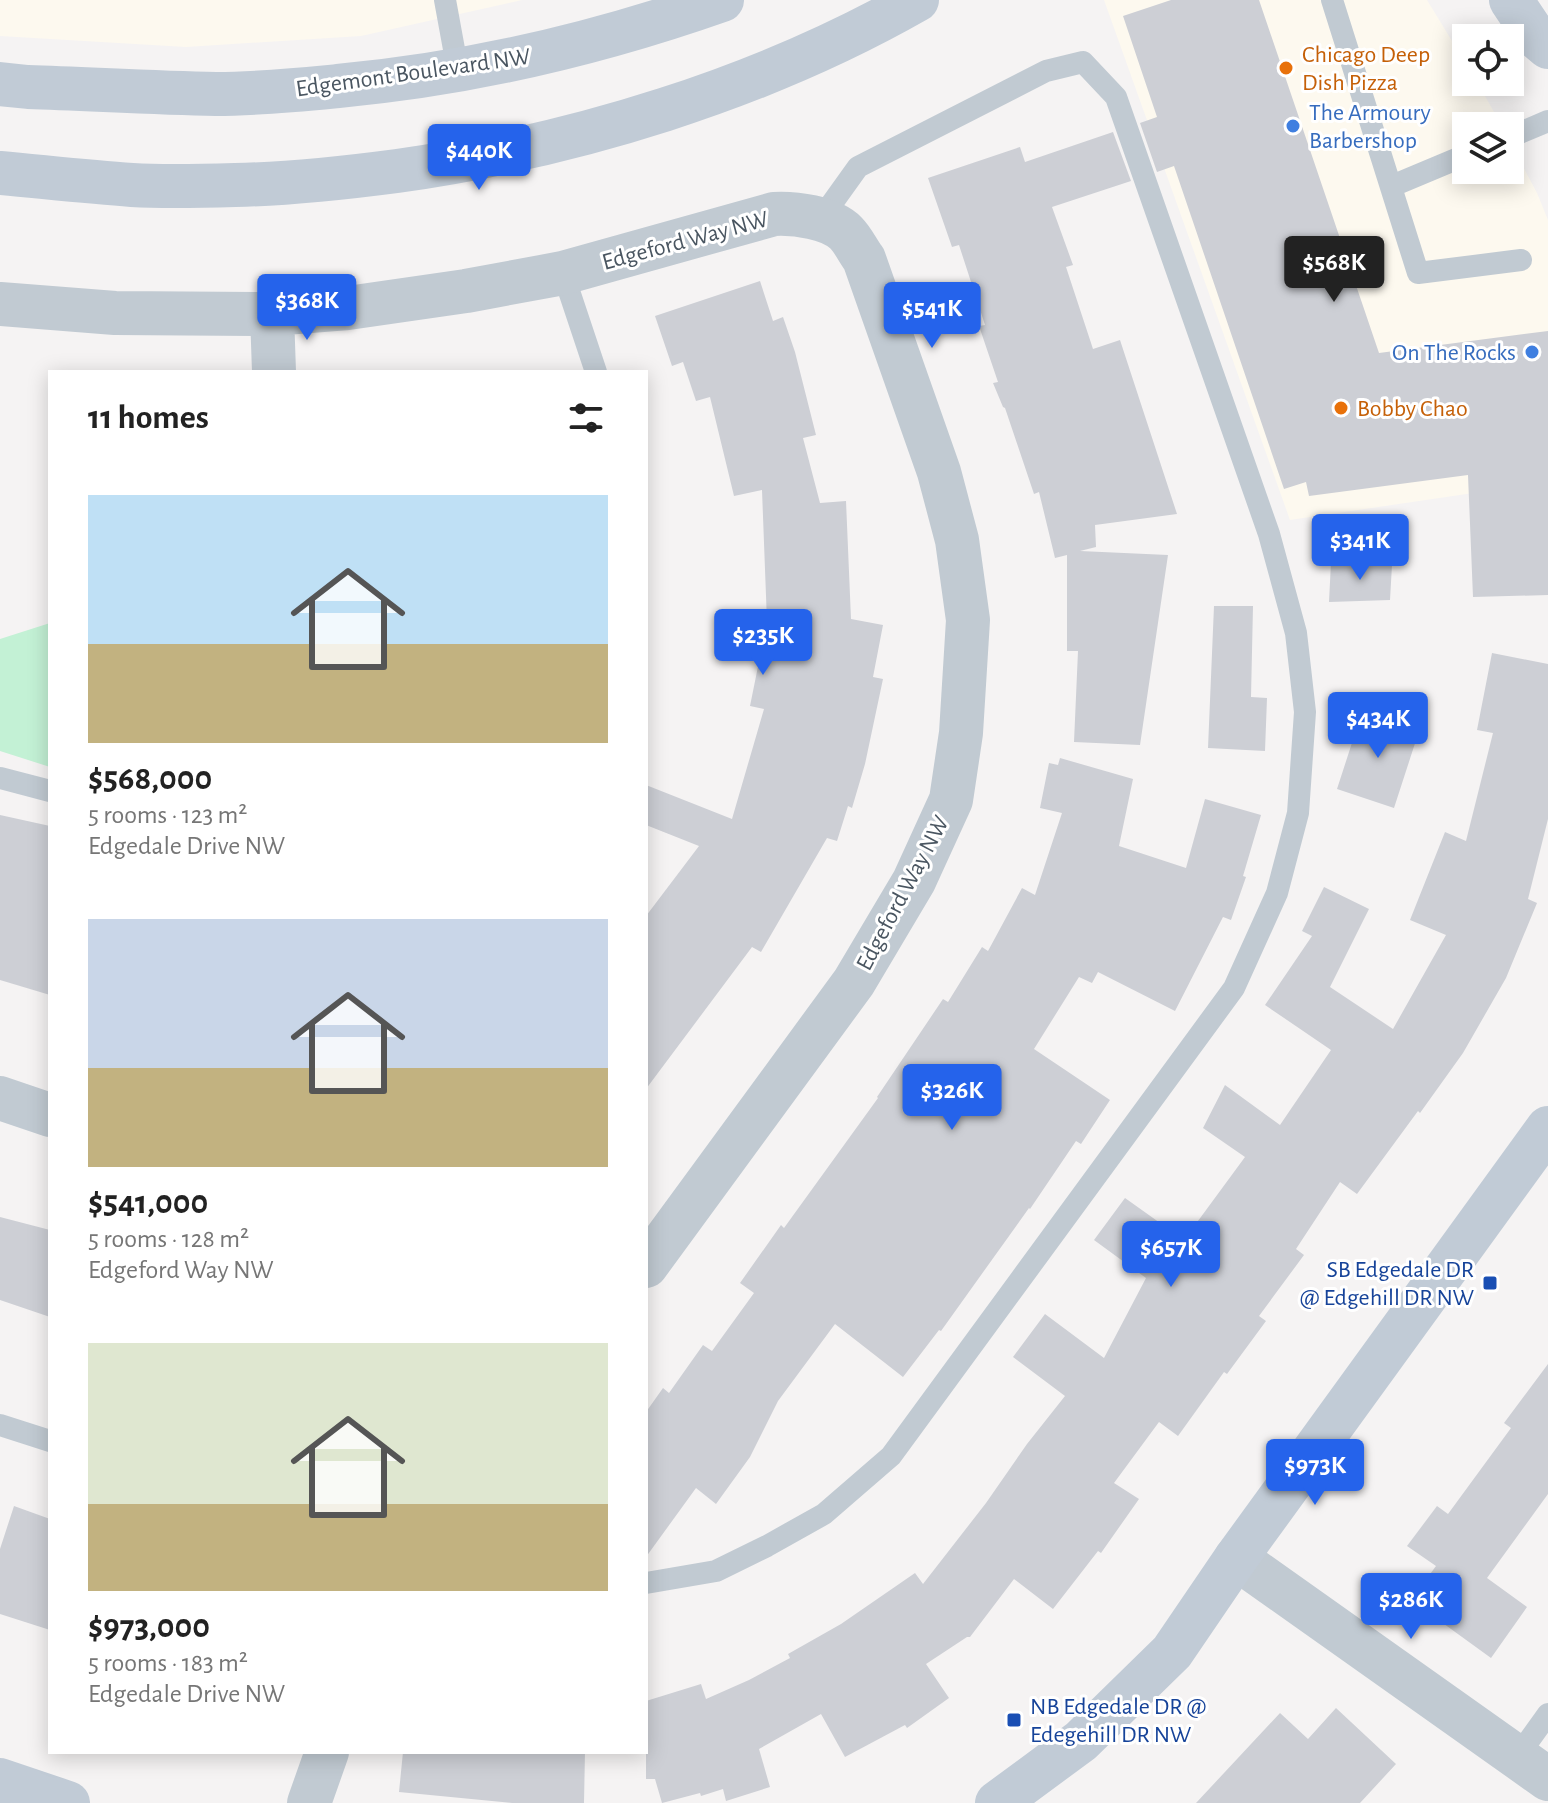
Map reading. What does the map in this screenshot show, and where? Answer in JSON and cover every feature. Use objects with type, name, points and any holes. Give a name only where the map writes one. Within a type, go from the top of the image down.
[{"type":"main road","name":"Edgemont Boulevard NW","points":[[0,84],[218,94],[378,83],[458,71],[563,49],[722,0]]},
{"type":"main road","points":[[0,173],[134,185],[238,185],[342,178],[445,164],[546,143],[703,96],[815,51],[917,0]]},
{"type":"main road","points":[[1511,0],[1535,36],[1548,47]]},
{"type":"main road","points":[[997,1803],[1081,1741],[1172,1652],[1236,1558],[1548,1128]]},
{"type":"main road","points":[[0,1780],[68,1803]]},
{"type":"street","name":"Edgeford Way NW","points":[[0,304],[115,313],[272,314],[363,306],[563,273],[774,214],[796,213],[845,232],[864,259],[939,472],[957,540],[968,620],[961,733],[951,800],[914,881],[854,982],[648,1263]]},
{"type":"street","points":[[272,314],[274,370]]},
{"type":"street","points":[[0,1098],[48,1114]]},
{"type":"street","points":[[1236,1558],[1532,1768]]},
{"type":"street","points":[[309,1803],[326,1754]]},
{"type":"lane","points":[[445,0],[458,71]]},
{"type":"lane","points":[[1332,0],[1418,273],[1521,260]]},
{"type":"lane","points":[[648,1583],[716,1571],[767,1546],[824,1514],[891,1456],[1234,988],[1277,893],[1298,813],[1305,712],[1296,633],[1269,534],[1116,97],[1083,62],[1046,71],[858,167],[820,220]]},
{"type":"lane","points":[[1524,131],[1548,121]]},
{"type":"lane","points":[[1392,186],[1452,161]]},
{"type":"lane","points":[[563,273],[595,370]]},
{"type":"lane","points":[[0,778],[48,790]]},
{"type":"lane","points":[[0,1425],[48,1440]]},
{"type":"lane","points":[[1532,1768],[1548,1714]]},
{"type":"shaded area","points":[[0,0],[522,0],[361,36],[186,47],[0,36]]},
{"type":"shaded area","points":[[1104,0],[1427,0],[1452,41],[1452,96],[1485,96],[1494,112],[1452,112],[1452,184],[1524,184],[1524,168],[1548,220],[1548,482],[1290,520]]},
{"type":"green space","points":[[48,624],[48,766],[0,751],[0,639]]},
{"type":"building","points":[[1171,0],[1259,0],[1379,353],[1548,331],[1548,595],[1473,597],[1468,475],[1309,496],[1306,482],[1284,489],[1174,166],[1157,172],[1140,123],[1157,117],[1123,16]]},
{"type":"building","points":[[1113,132],[1131,181],[1052,207],[1073,265],[1066,267],[1093,349],[1120,340],[1177,514],[1095,525],[1096,547],[1080,551],[1168,555],[1140,745],[1074,742],[1078,651],[1067,651],[1067,555],[1055,558],[1039,492],[1034,494],[1005,408],[993,383],[998,382],[979,326],[985,325],[959,245],[952,247],[928,178],[1020,147],[1025,162]]},
{"type":"building","points":[[760,281],[773,321],[783,317],[816,435],[803,438],[820,503],[846,501],[851,619],[883,625],[873,677],[883,679],[865,764],[852,808],[848,806],[837,841],[827,838],[761,952],[752,947],[648,1086],[648,913],[699,846],[648,826],[648,786],[732,819],[764,709],[750,706],[767,622],[762,490],[734,496],[710,397],[696,401],[683,362],[672,366],[655,316]]},
{"type":"building","points":[[1331,562],[1392,565],[1390,600],[1329,602]]},
{"type":"building","points":[[1214,606],[1253,606],[1251,697],[1267,698],[1265,751],[1208,748]]},
{"type":"building","points":[[1492,653],[1548,664],[1548,819],[1528,899],[1537,903],[1506,978],[1463,1053],[1357,1194],[1340,1182],[1296,1249],[1304,1255],[1259,1316],[1266,1321],[1227,1374],[1224,1372],[1178,1436],[1159,1422],[1114,1483],[1139,1499],[1101,1553],[1098,1551],[1053,1609],[1014,1579],[970,1637],[926,1664],[949,1698],[907,1728],[905,1725],[845,1757],[821,1714],[759,1749],[770,1787],[726,1801],[723,1789],[662,1803],[655,1779],[646,1779],[648,1700],[701,1684],[706,1699],[790,1658],[788,1654],[841,1624],[915,1573],[923,1584],[1065,1396],[1013,1357],[1045,1314],[1104,1358],[1146,1278],[1094,1240],[1125,1198],[1184,1240],[1245,1157],[1203,1128],[1225,1085],[1280,1125],[1331,1050],[1265,1005],[1312,936],[1302,931],[1324,887],[1369,909],[1330,987],[1393,1029],[1446,935],[1410,920],[1445,832],[1466,841],[1493,733],[1477,730]]},
{"type":"building","points":[[1362,712],[1419,731],[1394,808],[1337,789]]},
{"type":"building","points":[[1060,758],[1133,779],[1119,846],[1186,868],[1205,799],[1261,815],[1243,876],[1246,877],[1231,920],[1223,917],[1175,1011],[1098,972],[1092,983],[1079,977],[1034,1049],[1110,1100],[1081,1144],[1076,1141],[941,1331],[903,1377],[835,1324],[778,1401],[750,1457],[716,1504],[696,1488],[648,1554],[648,1409],[663,1388],[669,1393],[703,1345],[712,1351],[754,1293],[740,1283],[781,1225],[784,1228],[878,1098],[943,999],[948,1002],[982,947],[988,951],[1022,888],[1035,895],[1062,813],[1040,808],[1049,763],[1058,765]]},
{"type":"building","points":[[0,815],[48,826],[48,994],[0,980]]},
{"type":"building","points":[[0,1217],[48,1229],[48,1316],[0,1300]]},
{"type":"building","points":[[1548,1364],[1548,1494],[1487,1578],[1527,1607],[1491,1658],[1411,1600],[1436,1566],[1407,1546],[1437,1506],[1448,1514],[1511,1428],[1504,1423]]},
{"type":"building","points":[[14,1506],[48,1518],[48,1629],[0,1614],[0,1549]]},
{"type":"building","points":[[1336,1708],[1396,1764],[1360,1803],[1196,1803],[1280,1713],[1308,1739]]},
{"type":"building","points":[[403,1754],[585,1754],[584,1803],[512,1803],[399,1792]]},
{"type":"place","name":"Chicago Deep Dish Pizza","points":[[1286,68]]},
{"type":"place","name":"The Armoury Barbershop","points":[[1293,126]]},
{"type":"place","name":"On The Rocks","points":[[1532,352]]},
{"type":"place","name":"Bobby Chao","points":[[1341,408]]},
{"type":"place","name":"SB Edgedale DR @ Edgehill DR NW","points":[[1490,1283]]},
{"type":"place","name":"NB Edgedale DR @ Edegehill DR NW","points":[[1014,1720]]}]
